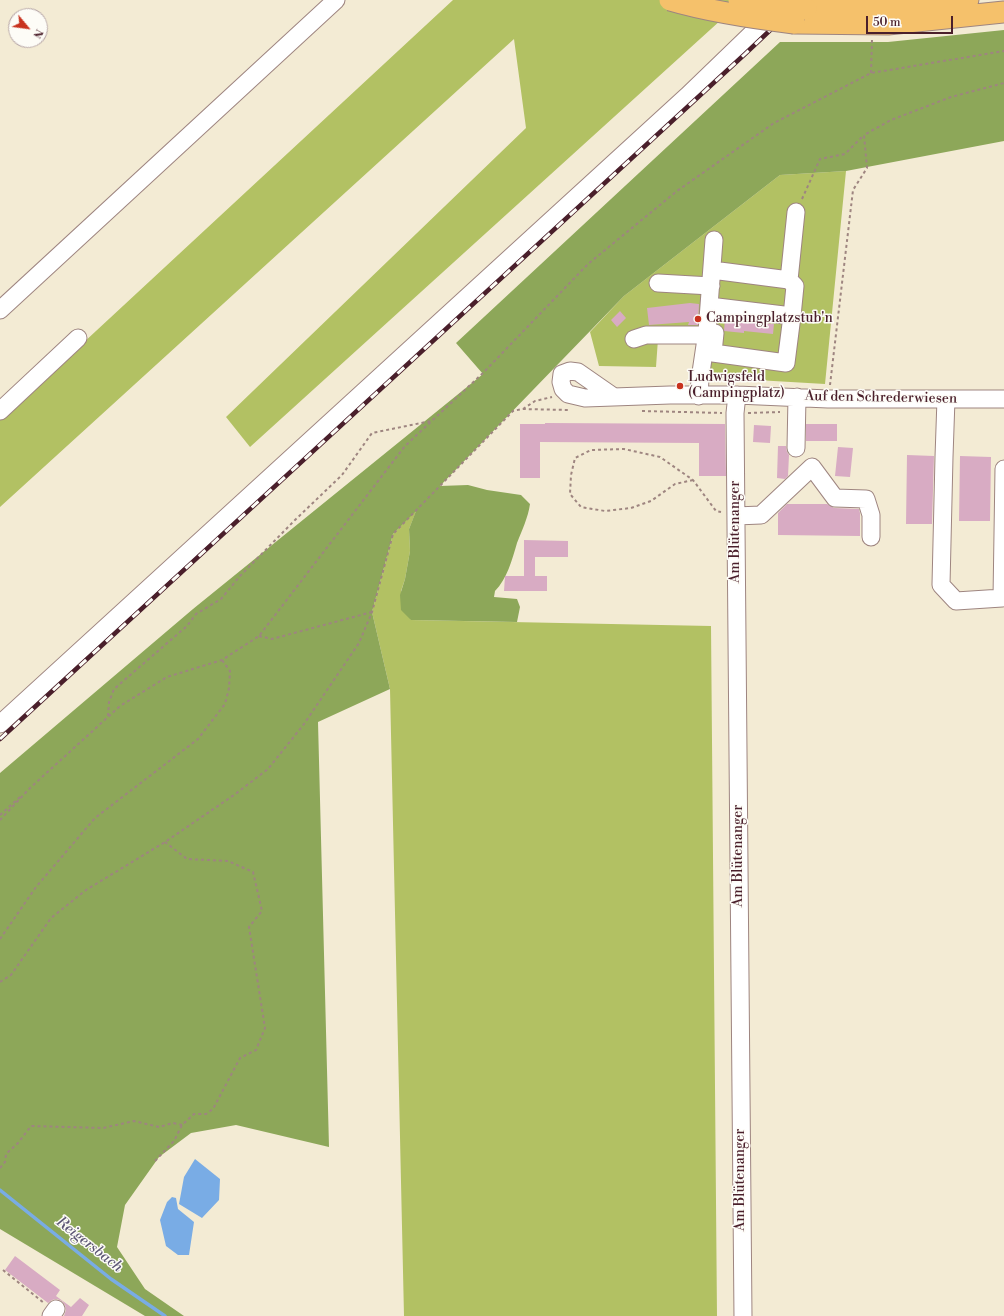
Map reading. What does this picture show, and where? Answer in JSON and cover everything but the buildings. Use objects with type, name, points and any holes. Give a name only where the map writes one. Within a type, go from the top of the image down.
[{"type":"main road","points":[[670,0],[690,6],[746,17],[800,16],[968,0]]},
{"type":"main road","points":[[739,0],[800,16],[888,24],[1004,12]]},
{"type":"street","points":[[0,310],[336,0]]},
{"type":"street","points":[[0,724],[687,96],[786,0]]},
{"type":"street","points":[[789,280],[796,212]]},
{"type":"street","points":[[699,396],[707,334],[714,240]]},
{"type":"street","points":[[634,339],[646,335],[715,333],[713,353],[786,363],[795,286],[789,280],[711,278],[658,283]]},
{"type":"street","points":[[709,306],[792,316]]},
{"type":"street","points":[[0,411],[78,338]]},
{"type":"street","points":[[568,394],[563,389],[560,382],[562,374],[570,371],[578,372],[614,397]]},
{"type":"street","name":"Auf den Schrederwiesen","points":[[568,394],[585,398],[670,395],[736,395],[828,399],[1004,399]]},
{"type":"street","name":"Am Blütenanger","points":[[736,395],[742,1316]]},
{"type":"street","points":[[796,448],[797,397]]},
{"type":"street","points":[[946,399],[941,585],[956,601],[1002,598],[1004,469]]},
{"type":"street","points":[[736,516],[761,515],[812,467],[835,498],[866,499],[871,515],[871,537]]},
{"type":"path","points":[[871,73],[871,42],[873,34]]},
{"type":"path","points":[[0,815],[120,706],[167,677],[222,660],[260,636],[405,446],[483,373],[588,264],[677,191],[774,123],[871,73],[1004,51]]},
{"type":"path","points":[[796,212],[820,160],[846,154],[864,135],[891,120],[951,97],[1004,83]]},
{"type":"path","points":[[828,399],[853,190],[867,168],[864,135]]},
{"type":"path","points":[[0,982],[11,975],[51,918],[86,890],[165,842],[234,795],[268,769],[320,702],[359,642],[372,612],[393,534],[513,411],[522,409],[535,401],[568,394]]},
{"type":"path","points":[[108,716],[109,702],[114,689],[187,626],[196,614],[221,598],[240,576],[284,531],[342,475],[372,433],[432,421]]},
{"type":"path","points":[[693,480],[675,484],[651,501],[631,508],[605,511],[581,506],[570,494],[571,475],[575,458],[591,450],[624,449],[660,457],[693,480],[716,511],[736,516]]},
{"type":"path","points":[[260,636],[272,639],[372,612]]},
{"type":"path","points":[[0,939],[36,887],[95,818],[198,739],[225,704],[230,671],[222,660]]},
{"type":"path","points":[[0,820],[30,788]]},
{"type":"path","points":[[155,1161],[174,1141],[182,1125],[194,1114],[206,1114],[213,1109],[240,1058],[256,1050],[265,1028],[249,927],[262,911],[253,872],[228,861],[187,859],[165,842]]},
{"type":"path","points":[[0,1168],[5,1162],[6,1154],[18,1143],[31,1126],[103,1128],[134,1121],[159,1127],[173,1123],[182,1125]]},
{"type":"path","points":[[3,1270],[54,1312]]},
{"type":"green space","points":[[453,0],[743,0],[250,447],[226,417],[526,128],[514,39],[0,507],[0,420]]},
{"type":"green space","points":[[1004,30],[1004,141],[846,171],[780,175],[624,296],[440,486],[468,485],[487,490],[521,495],[530,504],[509,569],[503,581],[495,591],[494,597],[517,599],[520,607],[517,622],[411,620],[401,610],[400,595],[405,579],[410,551],[409,529],[416,511],[393,534],[372,612],[390,689],[318,722],[329,1147],[236,1125],[191,1133],[159,1157],[125,1205],[117,1247],[145,1289],[184,1316],[145,1316],[0,1229],[0,773],[193,609],[483,374],[456,343],[780,42],[888,42]]},
{"type":"green space","points":[[846,171],[825,384],[705,377],[710,340],[658,339],[656,367],[599,366],[590,332],[624,296],[780,175]]},
{"type":"green space","points":[[417,509],[409,529],[410,551],[405,579],[401,591],[411,620],[711,626],[717,1316],[404,1316],[390,689],[372,612],[393,534]]},
{"type":"water","points":[[195,1159],[220,1179],[219,1200],[202,1218],[179,1204],[184,1177]]},
{"type":"water","points":[[172,1197],[176,1198],[178,1209],[194,1222],[189,1255],[178,1255],[166,1246],[160,1220],[167,1202]]},
{"type":"waterway","name":"Reigersbach","points":[[0,1190],[111,1279],[165,1316]]},
{"type":"railway","points":[[0,739],[802,0]]},
{"type":"place","name":"Campingplatzstub'n","points":[[698,319]]},
{"type":"place","name":"Ludwigsfeld (Campingplatz)","points":[[680,386]]}]
